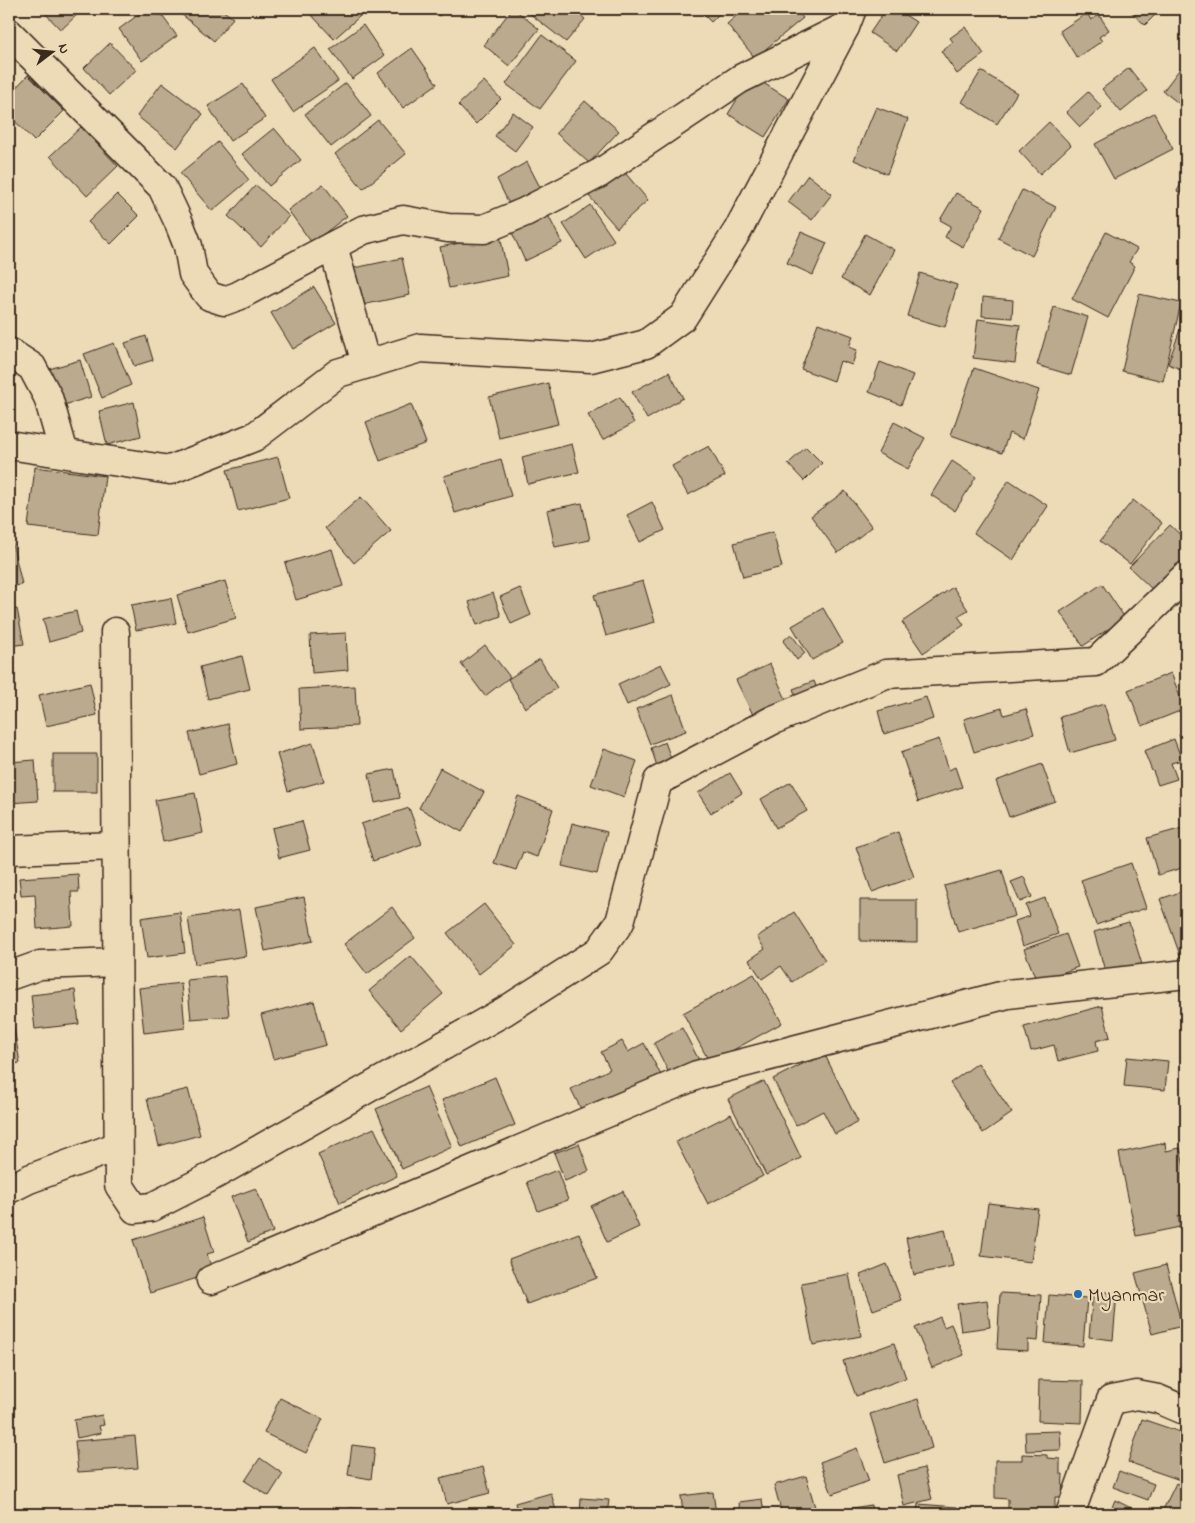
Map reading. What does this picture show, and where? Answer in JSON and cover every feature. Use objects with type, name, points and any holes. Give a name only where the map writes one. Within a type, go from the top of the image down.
[{"type":"street","points":[[9,33],[162,187],[188,246],[193,274],[209,296],[224,301],[238,296],[363,230],[403,220],[448,228],[484,229],[517,216],[600,173],[740,79],[848,18]]},
{"type":"street","points":[[9,445],[170,470],[254,437],[338,373],[420,348],[591,358],[646,344],[683,317],[738,230],[848,18]]},
{"type":"street","points":[[333,246],[366,364]]},
{"type":"street","points":[[9,352],[32,367],[48,397],[64,453]]},
{"type":"street","points":[[114,632],[119,1185],[135,1209],[152,1207],[207,1179],[505,1011],[599,951],[620,922],[658,781],[773,720],[886,674],[1096,662],[1186,576]]},
{"type":"street","points":[[9,850],[116,846]]},
{"type":"street","points":[[9,976],[40,965],[117,962]]},
{"type":"street","points":[[211,1280],[697,1075],[1008,994],[1186,974]]},
{"type":"street","points":[[9,1189],[29,1179],[118,1146]]},
{"type":"street","points":[[1070,1514],[1111,1400],[1137,1394],[1158,1399],[1186,1411]]},
{"type":"building","points":[[41,9],[83,9],[61,30]]},
{"type":"building","points":[[146,9],[157,9],[177,36],[142,61],[119,29]]},
{"type":"building","points":[[175,9],[221,9],[233,18],[214,41]]},
{"type":"building","points":[[306,9],[368,9],[334,39]]},
{"type":"building","points":[[433,9],[447,9],[439,16]]},
{"type":"building","points":[[512,9],[539,29],[509,66],[484,45]]},
{"type":"building","points":[[524,9],[573,9],[585,19],[566,42]]},
{"type":"building","points":[[698,9],[724,9],[711,22]]},
{"type":"building","points":[[744,9],[795,9],[803,18],[755,58],[727,24]]},
{"type":"building","points":[[886,9],[896,9],[916,22],[897,51],[870,33]]},
{"type":"building","points":[[914,9],[925,9],[921,14]]},
{"type":"building","points":[[1128,9],[1161,9],[1145,25]]},
{"type":"building","points":[[1087,13],[1091,20],[1099,15],[1109,30],[1099,37],[1102,41],[1077,58],[1060,31]]},
{"type":"building","points":[[363,25],[384,56],[352,79],[330,49]]},
{"type":"building","points":[[965,27],[984,54],[957,74],[941,51],[953,42],[950,38]]},
{"type":"building","points":[[542,35],[576,61],[540,109],[506,84]]},
{"type":"building","points":[[110,43],[136,70],[109,95],[84,68]]},
{"type":"building","points":[[315,48],[338,81],[293,112],[271,79]]},
{"type":"building","points":[[412,48],[437,84],[403,108],[378,73]]},
{"type":"building","points":[[1186,63],[1186,109],[1163,91]]},
{"type":"building","points":[[1129,68],[1147,91],[1121,112],[1102,89]]},
{"type":"building","points":[[981,71],[1017,93],[997,124],[962,102]]},
{"type":"building","points":[[28,75],[64,111],[34,141],[9,115],[9,95]]},
{"type":"building","points":[[752,76],[789,99],[765,137],[728,114]]},
{"type":"building","points":[[484,81],[501,99],[476,124],[458,105]]},
{"type":"building","points":[[162,83],[203,114],[177,148],[137,116]]},
{"type":"building","points":[[346,83],[371,116],[331,147],[305,114]]},
{"type":"building","points":[[243,84],[265,118],[230,141],[208,106]]},
{"type":"building","points":[[1088,92],[1102,107],[1080,127],[1066,112]]},
{"type":"building","points":[[585,101],[619,131],[589,163],[556,133]]},
{"type":"building","points":[[876,107],[908,119],[887,174],[854,160]]},
{"type":"building","points":[[513,112],[533,127],[515,151],[495,136]]},
{"type":"building","points":[[1154,113],[1173,149],[1114,179],[1095,144]]},
{"type":"building","points":[[378,120],[406,154],[363,189],[335,154]]},
{"type":"building","points":[[1049,122],[1071,145],[1040,174],[1019,151]]},
{"type":"building","points":[[81,127],[118,166],[87,196],[50,156]]},
{"type":"building","points":[[274,128],[301,160],[269,186],[242,154]]},
{"type":"building","points":[[218,142],[249,180],[212,211],[180,173]]},
{"type":"building","points":[[527,162],[541,189],[510,206],[497,179]]},
{"type":"building","points":[[621,168],[648,200],[617,228],[589,196]]},
{"type":"building","points":[[808,175],[832,194],[812,220],[788,202]]},
{"type":"building","points":[[1186,176],[1186,197],[1177,191]]},
{"type":"building","points":[[323,184],[347,216],[312,243],[288,210]]},
{"type":"building","points":[[256,185],[289,216],[261,247],[228,216]]},
{"type":"building","points":[[1022,190],[1056,207],[1032,256],[998,238]]},
{"type":"building","points":[[956,193],[984,208],[963,247],[945,237],[951,226],[940,220]]},
{"type":"building","points":[[117,194],[139,216],[111,244],[88,222]]},
{"type":"building","points":[[590,205],[614,240],[586,259],[563,224]]},
{"type":"building","points":[[546,211],[562,243],[525,261],[510,228]]},
{"type":"building","points":[[801,232],[827,243],[813,275],[787,263]]},
{"type":"building","points":[[1106,232],[1137,249],[1129,262],[1135,266],[1108,318],[1072,299]]},
{"type":"building","points":[[865,234],[894,250],[870,295],[841,279]]},
{"type":"building","points":[[500,235],[508,276],[449,288],[440,247]]},
{"type":"building","points":[[9,257],[14,261],[9,267]]},
{"type":"building","points":[[402,258],[410,295],[362,305],[354,268]]},
{"type":"building","points":[[920,273],[957,285],[945,327],[907,316]]},
{"type":"building","points":[[1186,281],[1186,294],[1182,293]]},
{"type":"building","points":[[314,287],[336,323],[293,349],[271,313]]},
{"type":"building","points":[[1139,294],[1181,303],[1163,381],[1122,371]]},
{"type":"building","points":[[983,297],[1013,300],[1012,318],[982,316]]},
{"type":"building","points":[[1054,307],[1088,317],[1071,375],[1037,365]]},
{"type":"building","points":[[1186,312],[1186,371],[1168,364]]},
{"type":"building","points":[[978,319],[1020,325],[1015,363],[973,358]]},
{"type":"building","points":[[818,323],[853,336],[849,347],[857,350],[852,365],[840,361],[834,381],[801,369]]},
{"type":"building","points":[[146,336],[153,360],[134,366],[125,343]]},
{"type":"building","points":[[114,343],[131,385],[102,398],[84,354]]},
{"type":"building","points":[[80,360],[91,397],[61,406],[49,369]]},
{"type":"building","points":[[880,362],[913,375],[901,405],[869,392]]},
{"type":"building","points":[[974,368],[1039,390],[1023,439],[1009,433],[1002,453],[951,435]]},
{"type":"building","points":[[669,372],[683,398],[647,419],[632,392]]},
{"type":"building","points":[[548,383],[558,424],[499,438],[489,397]]},
{"type":"building","points":[[620,397],[634,423],[603,440],[588,415]]},
{"type":"building","points":[[134,402],[141,436],[107,445],[99,411]]},
{"type":"building","points":[[411,404],[426,443],[380,461],[366,422]]},
{"type":"building","points":[[894,422],[925,438],[908,469],[878,453]]},
{"type":"building","points":[[572,444],[579,472],[528,484],[522,457]]},
{"type":"building","points":[[709,446],[725,476],[688,495],[672,466]]},
{"type":"building","points":[[806,447],[822,463],[804,481],[788,464]]},
{"type":"building","points":[[278,457],[289,498],[238,511],[227,470]]},
{"type":"building","points":[[501,459],[511,496],[455,513],[444,476]]},
{"type":"building","points":[[952,461],[976,477],[955,511],[931,495]]},
{"type":"building","points":[[35,467],[105,476],[98,535],[28,527]]},
{"type":"building","points":[[1009,480],[1048,506],[1013,560],[974,533]]},
{"type":"building","points":[[845,491],[872,527],[838,553],[811,516]]},
{"type":"building","points":[[361,497],[391,531],[354,563],[325,528]]},
{"type":"building","points":[[1133,500],[1162,523],[1130,564],[1100,541]]},
{"type":"building","points":[[652,502],[665,530],[640,542],[627,515]]},
{"type":"building","points":[[582,503],[590,540],[555,547],[547,510]]},
{"type":"building","points":[[1170,525],[1186,540],[1186,560],[1155,592],[1129,567]]},
{"type":"building","points":[[773,532],[782,567],[743,577],[734,543]]},
{"type":"building","points":[[12,542],[22,584],[9,588],[9,543]]},
{"type":"building","points":[[332,549],[343,586],[296,600],[285,563]]},
{"type":"building","points":[[225,581],[236,618],[188,632],[177,595]]},
{"type":"building","points":[[643,581],[655,622],[606,636],[594,595]]},
{"type":"building","points":[[1102,584],[1125,618],[1083,646],[1060,612]]},
{"type":"building","points":[[953,587],[968,610],[958,616],[964,625],[923,653],[902,622]]},
{"type":"building","points":[[520,588],[531,615],[511,624],[500,597]]},
{"type":"building","points":[[493,593],[501,616],[477,625],[469,602]]},
{"type":"building","points":[[171,598],[176,623],[136,630],[131,605]]},
{"type":"building","points":[[823,608],[843,643],[812,660],[792,626]]},
{"type":"building","points":[[17,609],[24,644],[9,646],[9,610]]},
{"type":"building","points":[[76,611],[81,633],[49,642],[43,619]]},
{"type":"building","points":[[346,633],[348,670],[312,673],[310,635]]},
{"type":"building","points":[[791,634],[805,653],[797,660],[783,641]]},
{"type":"building","points":[[485,645],[510,677],[485,696],[461,664]]},
{"type":"building","points":[[242,656],[250,689],[208,699],[200,667]]},
{"type":"building","points":[[540,659],[557,688],[525,708],[508,679]]},
{"type":"building","points":[[661,664],[671,684],[627,705],[618,684]]},
{"type":"building","points":[[770,664],[789,706],[756,721],[736,680]]},
{"type":"building","points":[[1171,673],[1185,709],[1142,726],[1128,690]]},
{"type":"building","points":[[814,681],[819,694],[798,702],[793,689]]},
{"type":"building","points":[[90,683],[97,715],[46,726],[39,695]]},
{"type":"building","points":[[355,686],[357,726],[301,729],[299,689]]},
{"type":"building","points":[[673,695],[686,731],[650,744],[636,709]]},
{"type":"building","points":[[926,697],[933,719],[884,734],[878,711]]},
{"type":"building","points":[[1104,704],[1115,740],[1070,753],[1060,717]]},
{"type":"building","points":[[1002,708],[1004,715],[1026,709],[1034,734],[974,752],[964,719]]},
{"type":"building","points":[[228,724],[237,764],[199,774],[189,733]]},
{"type":"building","points":[[1186,732],[1186,751],[1179,735]]},
{"type":"building","points":[[939,739],[949,770],[955,767],[962,787],[918,802],[901,752]]},
{"type":"building","points":[[1174,739],[1182,760],[1171,763],[1177,779],[1158,785],[1144,751]]},
{"type":"building","points":[[665,742],[673,764],[658,769],[651,748]]},
{"type":"building","points":[[313,743],[324,781],[288,791],[277,754]]},
{"type":"building","points":[[604,749],[637,761],[624,797],[591,785]]},
{"type":"building","points":[[53,754],[97,754],[97,792],[53,792]]},
{"type":"building","points":[[35,760],[38,801],[9,803],[9,762]]},
{"type":"building","points":[[1042,764],[1055,801],[1009,817],[996,781]]},
{"type":"building","points":[[440,768],[484,792],[462,832],[419,808]]},
{"type":"building","points":[[394,769],[400,798],[375,803],[369,774]]},
{"type":"building","points":[[730,773],[742,793],[711,813],[698,793]]},
{"type":"building","points":[[791,782],[807,811],[776,828],[761,799]]},
{"type":"building","points":[[195,793],[203,833],[163,842],[155,800]]},
{"type":"building","points":[[518,796],[553,809],[537,857],[523,852],[516,870],[494,863]]},
{"type":"building","points":[[409,808],[422,844],[373,861],[361,824]]},
{"type":"building","points":[[302,821],[310,850],[279,858],[272,828]]},
{"type":"building","points":[[572,823],[607,832],[597,874],[562,866]]},
{"type":"building","points":[[1186,827],[1186,867],[1158,875],[1147,838]]},
{"type":"building","points":[[898,832],[914,877],[872,892],[856,847]]},
{"type":"building","points":[[1131,863],[1146,908],[1096,925],[1081,880]]},
{"type":"building","points":[[1002,870],[1015,916],[958,932],[944,886]]},
{"type":"building","points":[[78,874],[79,892],[71,892],[73,926],[37,929],[35,894],[21,895],[19,878]]},
{"type":"building","points":[[1024,877],[1032,897],[1020,902],[1011,882]]},
{"type":"building","points":[[1186,890],[1186,956],[1181,958],[1160,899]]},
{"type":"building","points":[[304,897],[313,941],[265,951],[256,907]]},
{"type":"building","points":[[1045,898],[1058,934],[1023,946],[1015,921],[1030,916],[1026,905]]},
{"type":"building","points":[[860,900],[917,900],[917,942],[860,941]]},
{"type":"building","points":[[484,904],[516,945],[479,974],[447,933]]},
{"type":"building","points":[[392,907],[415,938],[367,974],[344,944]]},
{"type":"building","points":[[239,910],[246,956],[195,964],[188,918]]},
{"type":"building","points":[[180,912],[185,953],[147,958],[141,918]]},
{"type":"building","points":[[794,912],[825,960],[792,982],[781,966],[762,979],[749,960],[765,949],[757,937]]},
{"type":"building","points":[[1129,922],[1143,968],[1107,978],[1094,932]]},
{"type":"building","points":[[1066,934],[1078,967],[1037,982],[1024,949]]},
{"type":"building","points":[[411,956],[443,994],[401,1029],[369,991]]},
{"type":"building","points":[[754,974],[782,1023],[710,1063],[683,1013]]},
{"type":"building","points":[[225,976],[229,1016],[191,1019],[187,980]]},
{"type":"building","points":[[181,983],[185,1028],[144,1033],[139,988]]},
{"type":"building","points":[[75,990],[79,1024],[35,1029],[31,995]]},
{"type":"building","points":[[314,1001],[326,1045],[273,1059],[261,1015]]},
{"type":"building","points":[[1102,1006],[1110,1037],[1096,1041],[1098,1051],[1058,1061],[1054,1045],[1031,1051],[1024,1027]]},
{"type":"building","points":[[13,1022],[20,1063],[9,1065],[9,1023]]},
{"type":"building","points":[[682,1028],[700,1062],[671,1077],[654,1043]]},
{"type":"building","points":[[622,1041],[628,1052],[644,1043],[662,1077],[585,1117],[571,1089],[610,1069],[601,1052]]},
{"type":"building","points":[[824,1053],[858,1122],[835,1134],[823,1111],[796,1125],[773,1079]]},
{"type":"building","points":[[1127,1057],[1168,1061],[1165,1090],[1124,1086]]},
{"type":"building","points":[[978,1063],[1012,1113],[983,1133],[950,1083]]},
{"type":"building","points":[[495,1077],[515,1125],[462,1147],[442,1100]]},
{"type":"building","points":[[764,1081],[801,1158],[766,1175],[728,1099]]},
{"type":"building","points":[[426,1087],[452,1147],[402,1169],[376,1109]]},
{"type":"building","points":[[188,1089],[200,1135],[159,1146],[147,1099]]},
{"type":"building","points":[[731,1114],[763,1176],[708,1204],[676,1142]]},
{"type":"building","points":[[374,1128],[397,1176],[340,1203],[318,1154]]},
{"type":"building","points":[[1165,1143],[1166,1151],[1180,1148],[1184,1166],[1186,1165],[1186,1214],[1178,1216],[1180,1227],[1136,1236],[1119,1153]]},
{"type":"building","points":[[579,1144],[589,1171],[565,1181],[554,1153]]},
{"type":"building","points":[[557,1170],[568,1200],[538,1211],[527,1182]]},
{"type":"building","points":[[256,1188],[273,1232],[248,1242],[231,1197]]},
{"type":"building","points":[[623,1191],[639,1227],[607,1242],[591,1206]]},
{"type":"building","points":[[988,1203],[1038,1209],[1031,1262],[981,1256]]},
{"type":"building","points":[[203,1217],[214,1252],[207,1254],[213,1273],[150,1293],[133,1240]]},
{"type":"building","points":[[945,1229],[953,1266],[914,1275],[906,1238]]},
{"type":"building","points":[[579,1233],[597,1278],[527,1304],[509,1259]]},
{"type":"building","points":[[887,1264],[901,1300],[873,1310],[860,1275]]},
{"type":"building","points":[[1166,1265],[1182,1326],[1152,1334],[1135,1273]]},
{"type":"building","points":[[849,1274],[861,1336],[813,1345],[801,1283]]},
{"type":"building","points":[[1093,1291],[1117,1293],[1113,1340],[1089,1337]]},
{"type":"building","points":[[1000,1293],[1041,1295],[1038,1341],[1028,1340],[1028,1351],[997,1349]]},
{"type":"building","points":[[1049,1295],[1087,1298],[1083,1346],[1045,1343]]},
{"type":"building","points":[[987,1300],[990,1327],[961,1331],[957,1304]]},
{"type":"building","points":[[940,1317],[944,1327],[951,1324],[964,1355],[932,1368],[915,1328]]},
{"type":"building","points":[[894,1343],[906,1378],[856,1396],[843,1361]]},
{"type":"building","points":[[1039,1380],[1083,1381],[1082,1423],[1038,1421]]},
{"type":"building","points":[[280,1398],[323,1419],[306,1453],[264,1433]]},
{"type":"building","points":[[918,1399],[932,1448],[885,1463],[870,1414]]},
{"type":"building","points":[[102,1415],[104,1425],[99,1426],[101,1433],[77,1438],[74,1420]]},
{"type":"building","points":[[1142,1419],[1186,1434],[1186,1482],[1128,1462]]},
{"type":"building","points":[[1060,1431],[1061,1450],[1026,1451],[1025,1432]]},
{"type":"building","points":[[135,1436],[138,1468],[78,1472],[75,1441]]},
{"type":"building","points":[[352,1445],[375,1448],[371,1479],[348,1475]]},
{"type":"building","points":[[857,1448],[869,1481],[832,1494],[820,1462]]},
{"type":"building","points":[[1022,1454],[1047,1455],[1047,1458],[1060,1459],[1060,1474],[1063,1474],[1062,1497],[1055,1497],[1055,1514],[1008,1514],[1008,1499],[995,1498],[995,1460],[1022,1460]]},
{"type":"building","points":[[260,1458],[283,1474],[269,1496],[245,1481]]},
{"type":"building","points":[[483,1467],[490,1493],[447,1504],[440,1478]]},
{"type":"building","points":[[924,1468],[932,1499],[904,1506],[897,1475]]},
{"type":"building","points":[[1119,1471],[1154,1484],[1148,1500],[1113,1487]]},
{"type":"building","points":[[806,1476],[817,1514],[782,1514],[774,1485]]},
{"type":"building","points":[[1176,1483],[1186,1488],[1186,1514],[1161,1514]]},
{"type":"building","points":[[713,1492],[716,1514],[683,1514],[681,1496]]},
{"type":"building","points":[[551,1493],[557,1514],[518,1514],[515,1503]]},
{"type":"building","points":[[581,1498],[609,1500],[607,1514],[580,1514]]},
{"type":"building","points":[[762,1499],[764,1514],[740,1514],[739,1502]]},
{"type":"building","points":[[1115,1500],[1143,1514],[1109,1514]]},
{"type":"building","points":[[918,1504],[957,1507],[956,1514],[917,1514]]},
{"type":"building","points":[[871,1505],[872,1514],[848,1514],[847,1509]]},
{"type":"building","points":[[350,1508],[381,1511],[381,1514],[350,1514]]},
{"type":"place","name":"Myanmar","points":[[1078,1294]]}]
